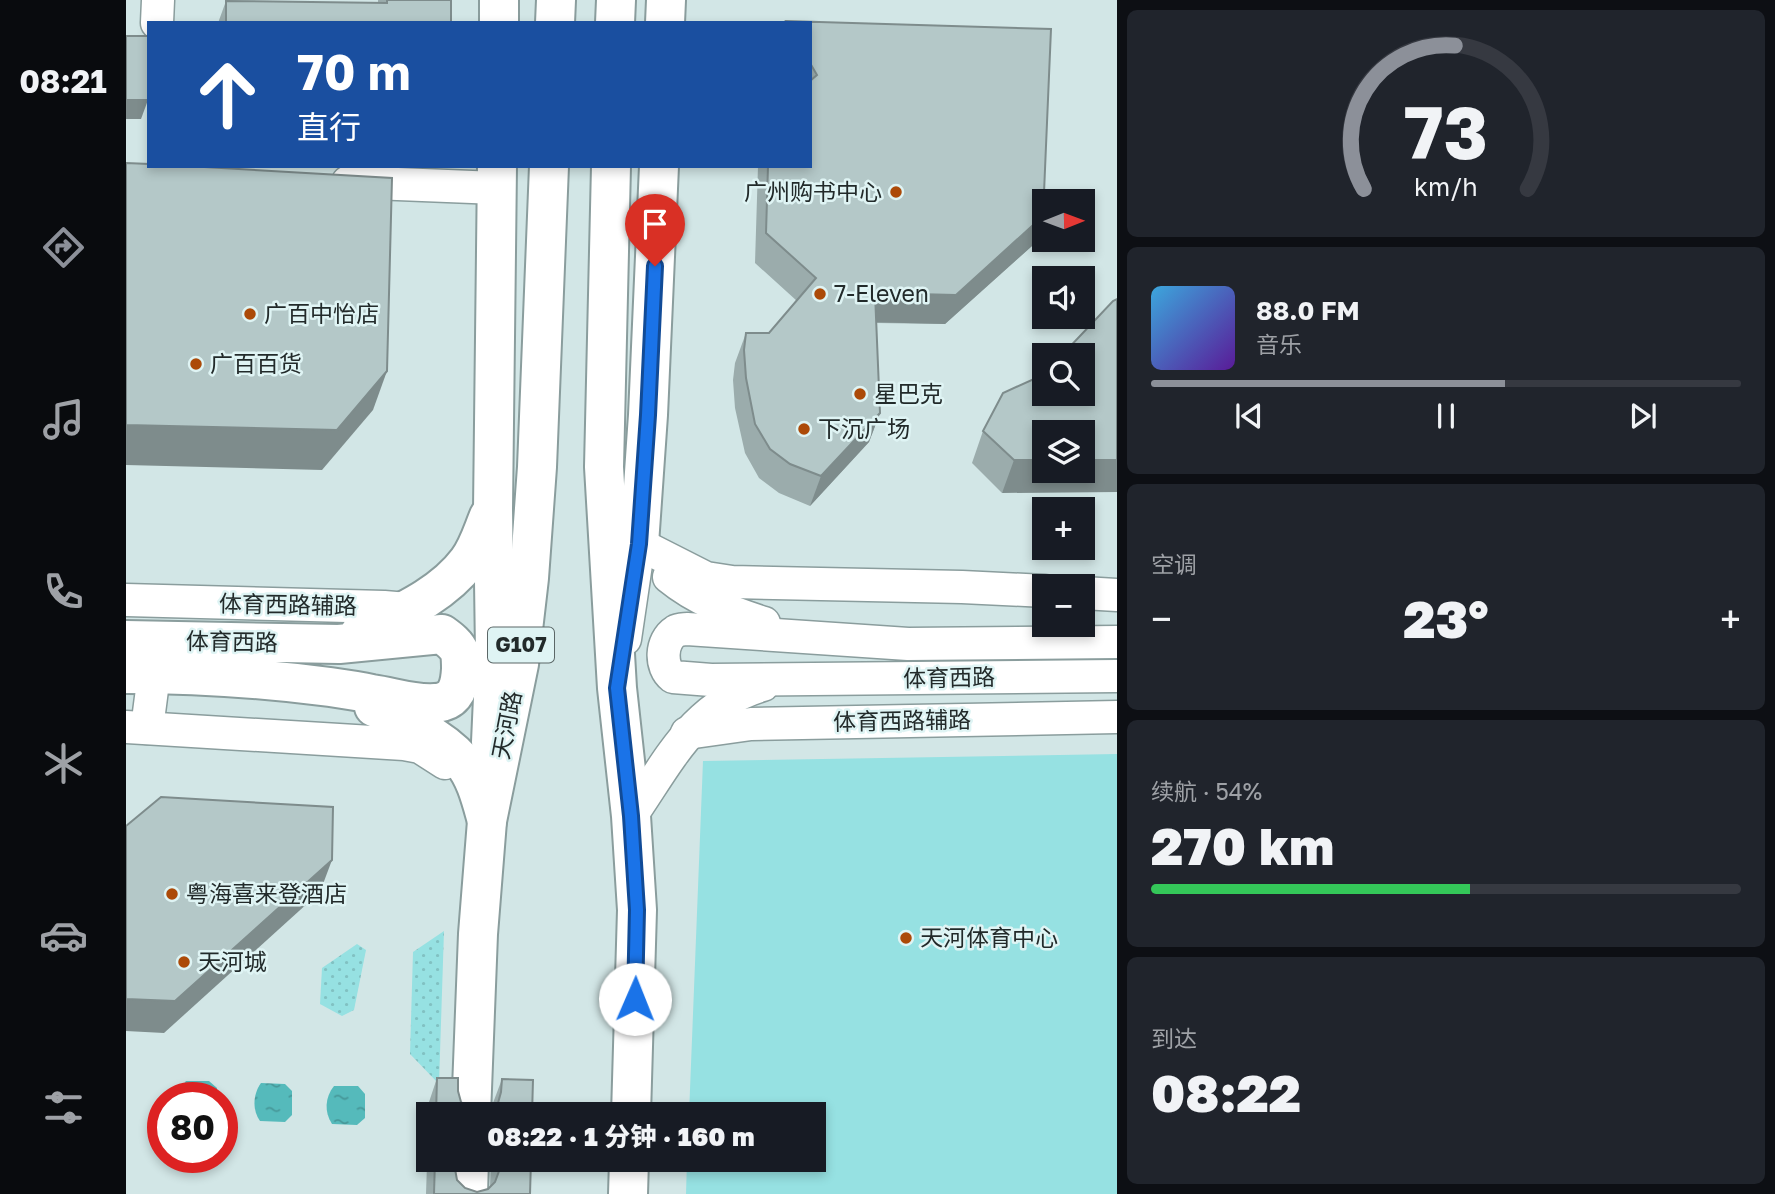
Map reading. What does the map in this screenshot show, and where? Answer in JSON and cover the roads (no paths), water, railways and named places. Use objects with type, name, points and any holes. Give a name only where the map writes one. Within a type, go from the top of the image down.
[{"type":"main road","points":[[499,0],[499,21]]},
{"type":"main road","points":[[555,21],[556,0]]},
{"type":"main road","points":[[615,21],[616,0]]},
{"type":"main road","points":[[665,21],[666,0]]},
{"type":"main road","name":"天河路","points":[[472,1102],[478,934],[487,821],[519,664],[529,578],[537,467],[549,168]]},
{"type":"main road","points":[[611,168],[604,467],[617,688],[631,816],[637,910],[631,1102]]},
{"type":"main road","points":[[639,544],[649,401],[659,168]]},
{"type":"main road","points":[[487,821],[495,653],[493,509],[497,177]]},
{"type":"main road","points":[[339,644],[407,609],[447,582],[469,560],[493,509]]},
{"type":"main road","points":[[327,687],[424,703],[448,700],[457,693],[461,682],[460,652],[442,634]]},
{"type":"main road","name":"体育西路","points":[[126,640],[339,644],[442,634]]},
{"type":"main road","name":"体育西路","points":[[140,674],[218,676],[327,687]]},
{"type":"main road","points":[[327,687],[388,713],[437,740],[461,761],[471,775],[487,821]]},
{"type":"main road","points":[[468,1194],[469,1172]]},
{"type":"main road","points":[[628,1194],[629,1172]]},
{"type":"street","points":[[157,21],[158,0]]},
{"type":"street","points":[[320,181],[497,177]]},
{"type":"street","points":[[604,467],[639,544],[675,582],[697,597],[723,609],[804,638]]},
{"type":"street","points":[[639,544],[706,578],[732,582],[1032,590]]},
{"type":"street","points":[[617,688],[639,544]]},
{"type":"street","points":[[1095,594],[1117,595]]},
{"type":"street","name":"体育西路辅路","points":[[126,600],[407,609]]},
{"type":"street","points":[[407,609],[442,634]]},
{"type":"street","name":"体育西路","points":[[1117,642],[908,644],[687,629],[676,631],[663,651],[665,666],[673,677],[711,680],[1117,676]]},
{"type":"street","points":[[140,674],[137,727],[387,742],[420,747],[444,762],[458,775],[471,791],[487,821]]},
{"type":"street","points":[[631,816],[687,733],[719,704],[747,690],[781,680]]},
{"type":"street","name":"体育西路辅路","points":[[687,733],[751,724],[1117,717]]},
{"type":"water","points":[[261,1083],[285,1084],[292,1091],[292,1115],[285,1122],[260,1121],[254,1102]]},
{"type":"water","points":[[334,1086],[358,1086],[365,1094],[365,1118],[357,1125],[332,1124],[327,1105]]},
{"type":"place","name":"广州购书中心","points":[[896,192]]},
{"type":"place","name":"7-Eleven","points":[[820,294]]},
{"type":"place","name":"广百中怡店","points":[[250,314]]},
{"type":"place","name":"广百百货","points":[[196,364]]},
{"type":"place","name":"星巴克","points":[[860,394]]},
{"type":"place","name":"下沉广场","points":[[804,429]]},
{"type":"place","name":"粤海喜来登酒店","points":[[172,894]]},
{"type":"place","name":"天河体育中心","points":[[906,938]]},
{"type":"place","name":"天河城","points":[[184,962]]}]
